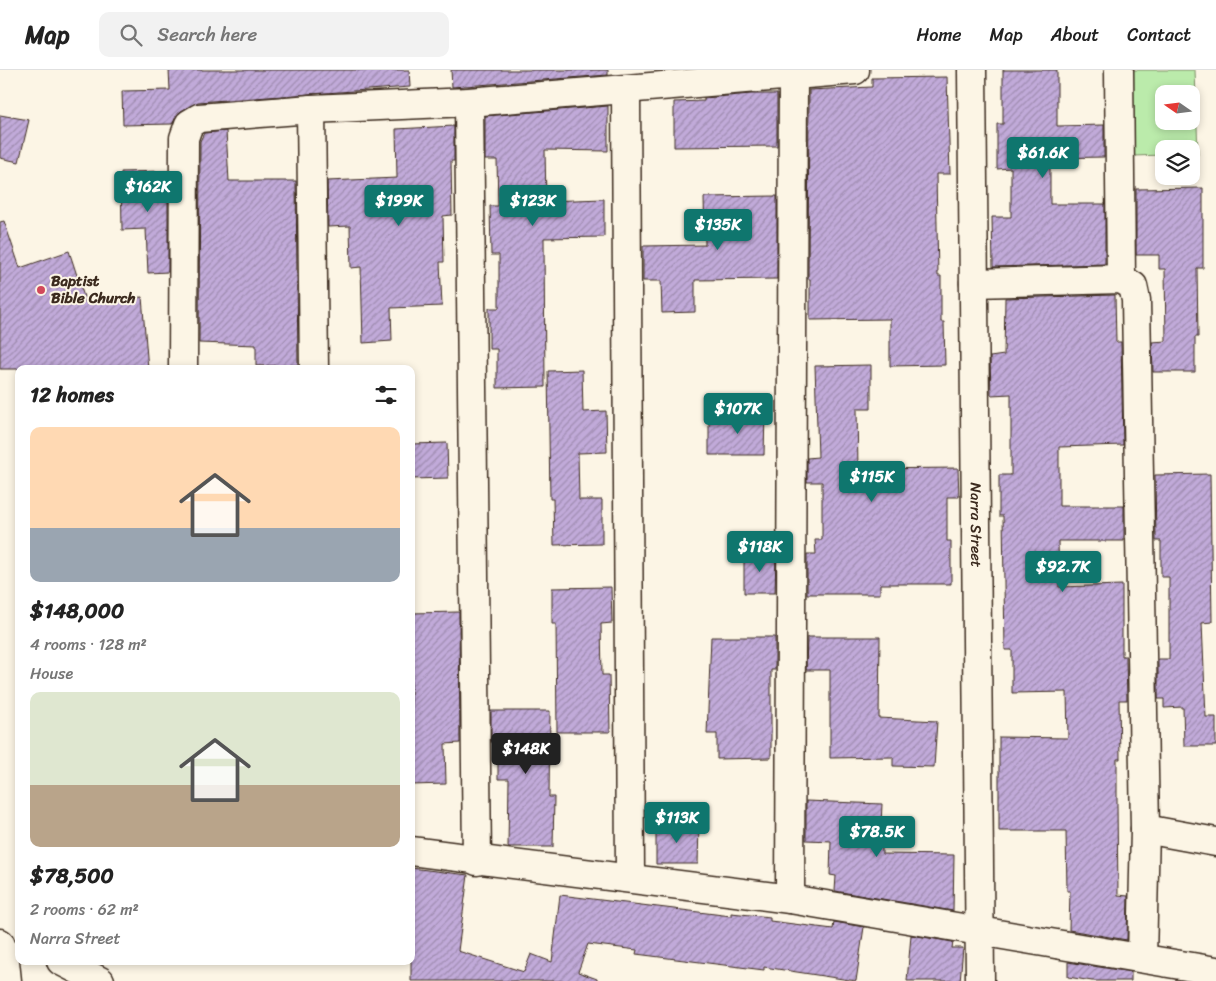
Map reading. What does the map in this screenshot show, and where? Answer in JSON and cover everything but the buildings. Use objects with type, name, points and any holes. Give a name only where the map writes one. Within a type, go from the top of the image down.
[{"type":"street","points":[[182,365],[184,138],[189,124],[199,118],[311,109],[469,102],[855,70]]},
{"type":"street","name":"Narra Street","points":[[972,70],[980,981]]},
{"type":"street","points":[[1119,70],[1120,279]]},
{"type":"street","points":[[790,899],[793,75]]},
{"type":"street","points":[[626,90],[630,877]]},
{"type":"street","points":[[469,102],[477,861]]},
{"type":"street","points":[[311,109],[314,365]]},
{"type":"street","points":[[974,282],[1120,279],[1134,286],[1136,300],[1144,830],[1142,958]]},
{"type":"street","points":[[1144,830],[1216,842]]},
{"type":"street","points":[[415,852],[477,861],[630,877],[790,899],[1216,971]]},
{"type":"street","points":[[0,930],[15,937]]},
{"type":"street","points":[[0,944],[4,952],[7,981]]},
{"type":"street","points":[[69,965],[100,981]]},
{"type":"green space","points":[[1131,70],[1195,70],[1196,85],[1155,85],[1155,130],[1197,130],[1197,140],[1155,140],[1155,155],[1133,156]]},
{"type":"place","name":"Baptist Bible Church","points":[[41,290]]}]
